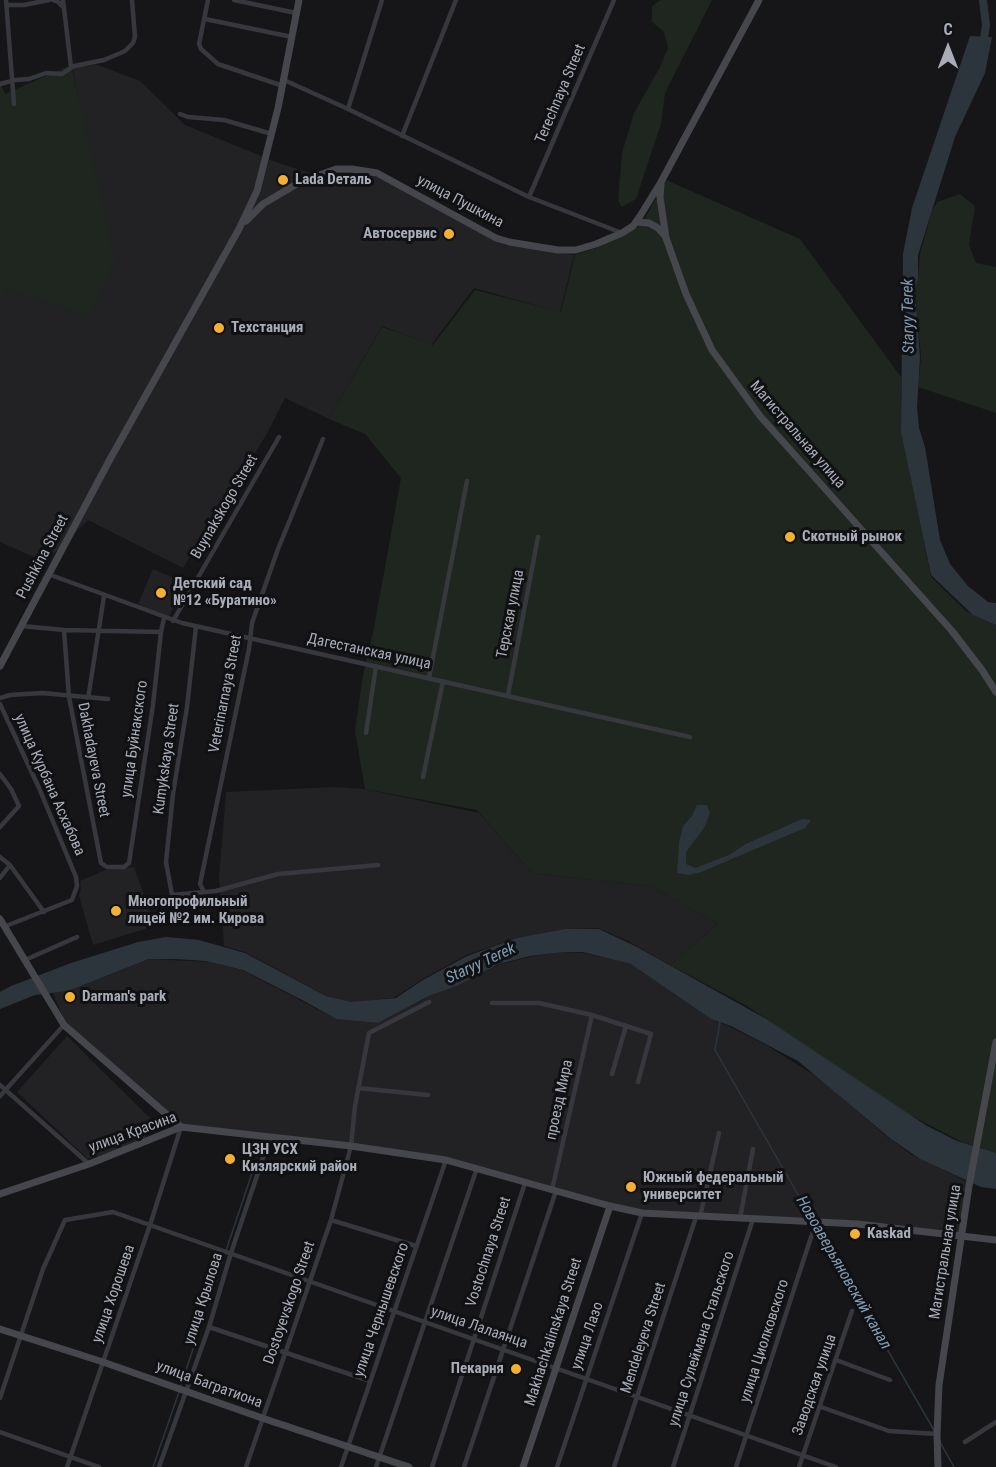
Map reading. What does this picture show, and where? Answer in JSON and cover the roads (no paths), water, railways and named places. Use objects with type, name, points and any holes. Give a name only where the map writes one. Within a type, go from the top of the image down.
[{"type":"street","points":[[14,104],[6,2],[24,5],[51,0],[58,2],[64,8]]},
{"type":"street","points":[[63,0],[71,67]]},
{"type":"street","points":[[0,84],[12,80],[29,79],[46,73],[62,74],[71,67],[104,60],[129,48],[135,37],[132,0]]},
{"type":"street","points":[[208,0],[200,47],[218,64],[283,83],[348,109],[529,197],[622,232]]},
{"type":"street","points":[[234,0],[297,13]]},
{"type":"street","points":[[240,229],[257,191],[272,134],[299,0]]},
{"type":"street","points":[[348,109],[382,0]]},
{"type":"street","points":[[402,136],[456,0]]},
{"type":"street","name":"Terechnaya Street","points":[[529,197],[614,0]]},
{"type":"street","points":[[661,182],[759,0]]},
{"type":"street","points":[[205,19],[292,38]]},
{"type":"street","points":[[180,114],[188,117],[224,120],[272,134]]},
{"type":"street","name":"улица Пушкина","points":[[240,229],[263,204],[300,182],[336,170],[352,169],[377,173],[496,238],[547,249],[576,250],[622,232],[636,222],[661,182]]},
{"type":"street","name":"Магистральная улица","points":[[661,182],[660,197],[666,238],[698,322],[712,350],[760,416],[952,631],[996,692]]},
{"type":"street","points":[[636,222],[658,228],[666,238]]},
{"type":"street","name":"Pushkina Street","points":[[0,665],[48,574],[240,229]]},
{"type":"street","name":"Buynakskogo Street","points":[[173,621],[279,437]]},
{"type":"street","name":"Veterinarnaya Street","points":[[204,892],[200,884],[252,623],[278,549],[323,439]]},
{"type":"street","points":[[429,678],[467,481]]},
{"type":"street","name":"Терская улица","points":[[508,696],[538,537]]},
{"type":"street","name":"Дагестанская улица","points":[[48,574],[164,618],[196,627],[690,736]]},
{"type":"street","points":[[88,699],[104,596]]},
{"type":"street","name":"улица Буйнакского","points":[[129,863],[164,618]]},
{"type":"street","points":[[22,626],[63,630],[161,632]]},
{"type":"street","name":"Kumykskaya Street","points":[[196,627],[166,862],[172,895],[204,892]]},
{"type":"street","name":"Dakhadayeva Street","points":[[63,630],[69,697],[101,863],[107,867],[124,867],[129,863]]},
{"type":"street","points":[[366,733],[376,666]]},
{"type":"street","points":[[423,777],[443,681]]},
{"type":"street","points":[[0,698],[42,693],[88,699],[108,699]]},
{"type":"street","name":"улица Курбана Асхабова","points":[[0,704],[76,876],[77,886],[72,900],[44,912]]},
{"type":"street","points":[[0,774],[11,789],[19,806],[0,827]]},
{"type":"street","points":[[0,857],[10,865],[44,912],[6,926]]},
{"type":"street","points":[[0,878],[10,865]]},
{"type":"street","points":[[204,892],[239,886],[278,874],[378,865]]},
{"type":"street","points":[[0,919],[64,1025],[181,1127]]},
{"type":"street","points":[[27,964],[77,937]]},
{"type":"street","points":[[351,1146],[358,1088],[369,1033],[429,1002]]},
{"type":"street","points":[[492,1003],[539,1003],[592,1015],[651,1035],[638,1082]]},
{"type":"street","name":"проезд Мира","points":[[464,1467],[554,1191],[592,1015]]},
{"type":"street","points":[[0,1096],[64,1025]]},
{"type":"street","points":[[612,1074],[626,1026]]},
{"type":"street","name":"Магистральная улица","points":[[938,1467],[939,1385],[969,1186],[996,1042]]},
{"type":"street","points":[[0,1085],[89,1164]]},
{"type":"street","points":[[358,1088],[428,1095]]},
{"type":"street","name":"улица Красина","points":[[0,1194],[89,1164],[181,1127],[351,1146],[446,1160],[642,1213],[893,1227],[996,1240]]},
{"type":"street","name":"улица Хорошева","points":[[67,1467],[181,1127]]},
{"type":"street","points":[[698,1217],[719,1133]]},
{"type":"street","name":"улица Крылова","points":[[159,1467],[209,1327],[270,1137]]},
{"type":"street","name":"Dostoyevskogo Street","points":[[246,1467],[331,1220],[351,1146]]},
{"type":"street","points":[[740,1218],[753,1149]]},
{"type":"street","name":"улица Чернышевского","points":[[341,1467],[446,1160]]},
{"type":"street","points":[[376,1467],[477,1168]]},
{"type":"street","name":"Vostochnaya Street","points":[[432,1467],[525,1183]]},
{"type":"street","name":"Makhachkalinskaya Street","points":[[523,1467],[610,1206]]},
{"type":"street","name":"улица Лалаянца","points":[[20,1335],[43,1269],[64,1220],[113,1212],[834,1467]]},
{"type":"street","name":"улица Лазо","points":[[557,1467],[642,1213]]},
{"type":"street","name":"Mendeleyeva Street","points":[[614,1467],[698,1217]]},
{"type":"street","name":"улица Сулеймана Стальского","points":[[673,1467],[753,1219]]},
{"type":"street","points":[[331,1220],[416,1246]]},
{"type":"street","name":"улица Циолковского","points":[[736,1467],[816,1222]]},
{"type":"street","name":"Заводская улица","points":[[799,1467],[852,1311]]},
{"type":"street","points":[[209,1327],[370,1381]]},
{"type":"street","name":"улица Багратиона","points":[[0,1329],[409,1467]]},
{"type":"street","points":[[0,1398],[20,1335]]},
{"type":"street","points":[[836,1360],[890,1380]]},
{"type":"street","points":[[821,1407],[889,1431],[937,1434]]},
{"type":"street","points":[[965,1442],[996,1422]]},
{"type":"street","points":[[0,1432],[99,1467]]},
{"type":"water","points":[[970,36],[992,37],[985,73],[955,137],[918,255],[918,279],[915,290],[920,358],[917,407],[940,540],[950,564],[968,586],[988,602],[996,603],[996,625],[973,615],[931,575],[901,432],[903,254],[912,208]]},
{"type":"water","points":[[697,805],[707,805],[710,813],[704,828],[686,852],[686,864],[695,868],[729,855],[746,844],[802,819],[811,820],[805,828],[701,872],[689,875],[677,873],[679,843],[683,826],[692,816]]},
{"type":"water","points":[[565,929],[599,929],[637,947],[768,1020],[927,1126],[957,1141],[996,1153],[996,1189],[981,1187],[920,1159],[891,1139],[798,1061],[731,1026],[711,1019],[631,964],[583,952],[530,956],[499,964],[456,986],[429,996],[378,1023],[336,1019],[243,970],[206,961],[175,959],[149,959],[68,991],[35,995],[0,1009],[0,992],[11,986],[71,963],[138,942],[166,937],[199,940],[245,953],[326,996],[351,1002],[396,998],[467,956],[517,938]]},
{"type":"waterway","name":"Staryy Terek","points":[[983,0],[986,25],[983,46]]},
{"type":"waterway","name":"Новоаверьяновский канал","points":[[720,1022],[715,1050],[812,1219]]},
{"type":"waterway","points":[[180,1388],[253,1170]]},
{"type":"waterway","name":"Новоаверьяновский канал","points":[[816,1226],[935,1432]]},
{"type":"waterway","points":[[153,1467],[179,1392]]},
{"type":"waterway","name":"Новоаверьяновский канал","points":[[940,1442],[954,1467]]},
{"type":"place","name":"Lada Dеталь","points":[[283,180]]},
{"type":"place","name":"Автосервис","points":[[449,234]]},
{"type":"place","name":"Техстанция","points":[[219,328]]},
{"type":"place","name":"Скотный рынок","points":[[790,537]]},
{"type":"place","name":"Детский сад №12 «Буратино»","points":[[161,593]]},
{"type":"place","name":"Многопрофильный лицей №2 им. Кирова","points":[[116,911]]},
{"type":"place","name":"Darman's park","points":[[70,997]]},
{"type":"place","name":"ЦЗН УСХ Кизлярский район","points":[[230,1159]]},
{"type":"place","name":"Южный федеральный университет","points":[[631,1187]]},
{"type":"place","name":"Kaskad","points":[[855,1234]]},
{"type":"place","name":"Пекарня","points":[[516,1369]]}]
